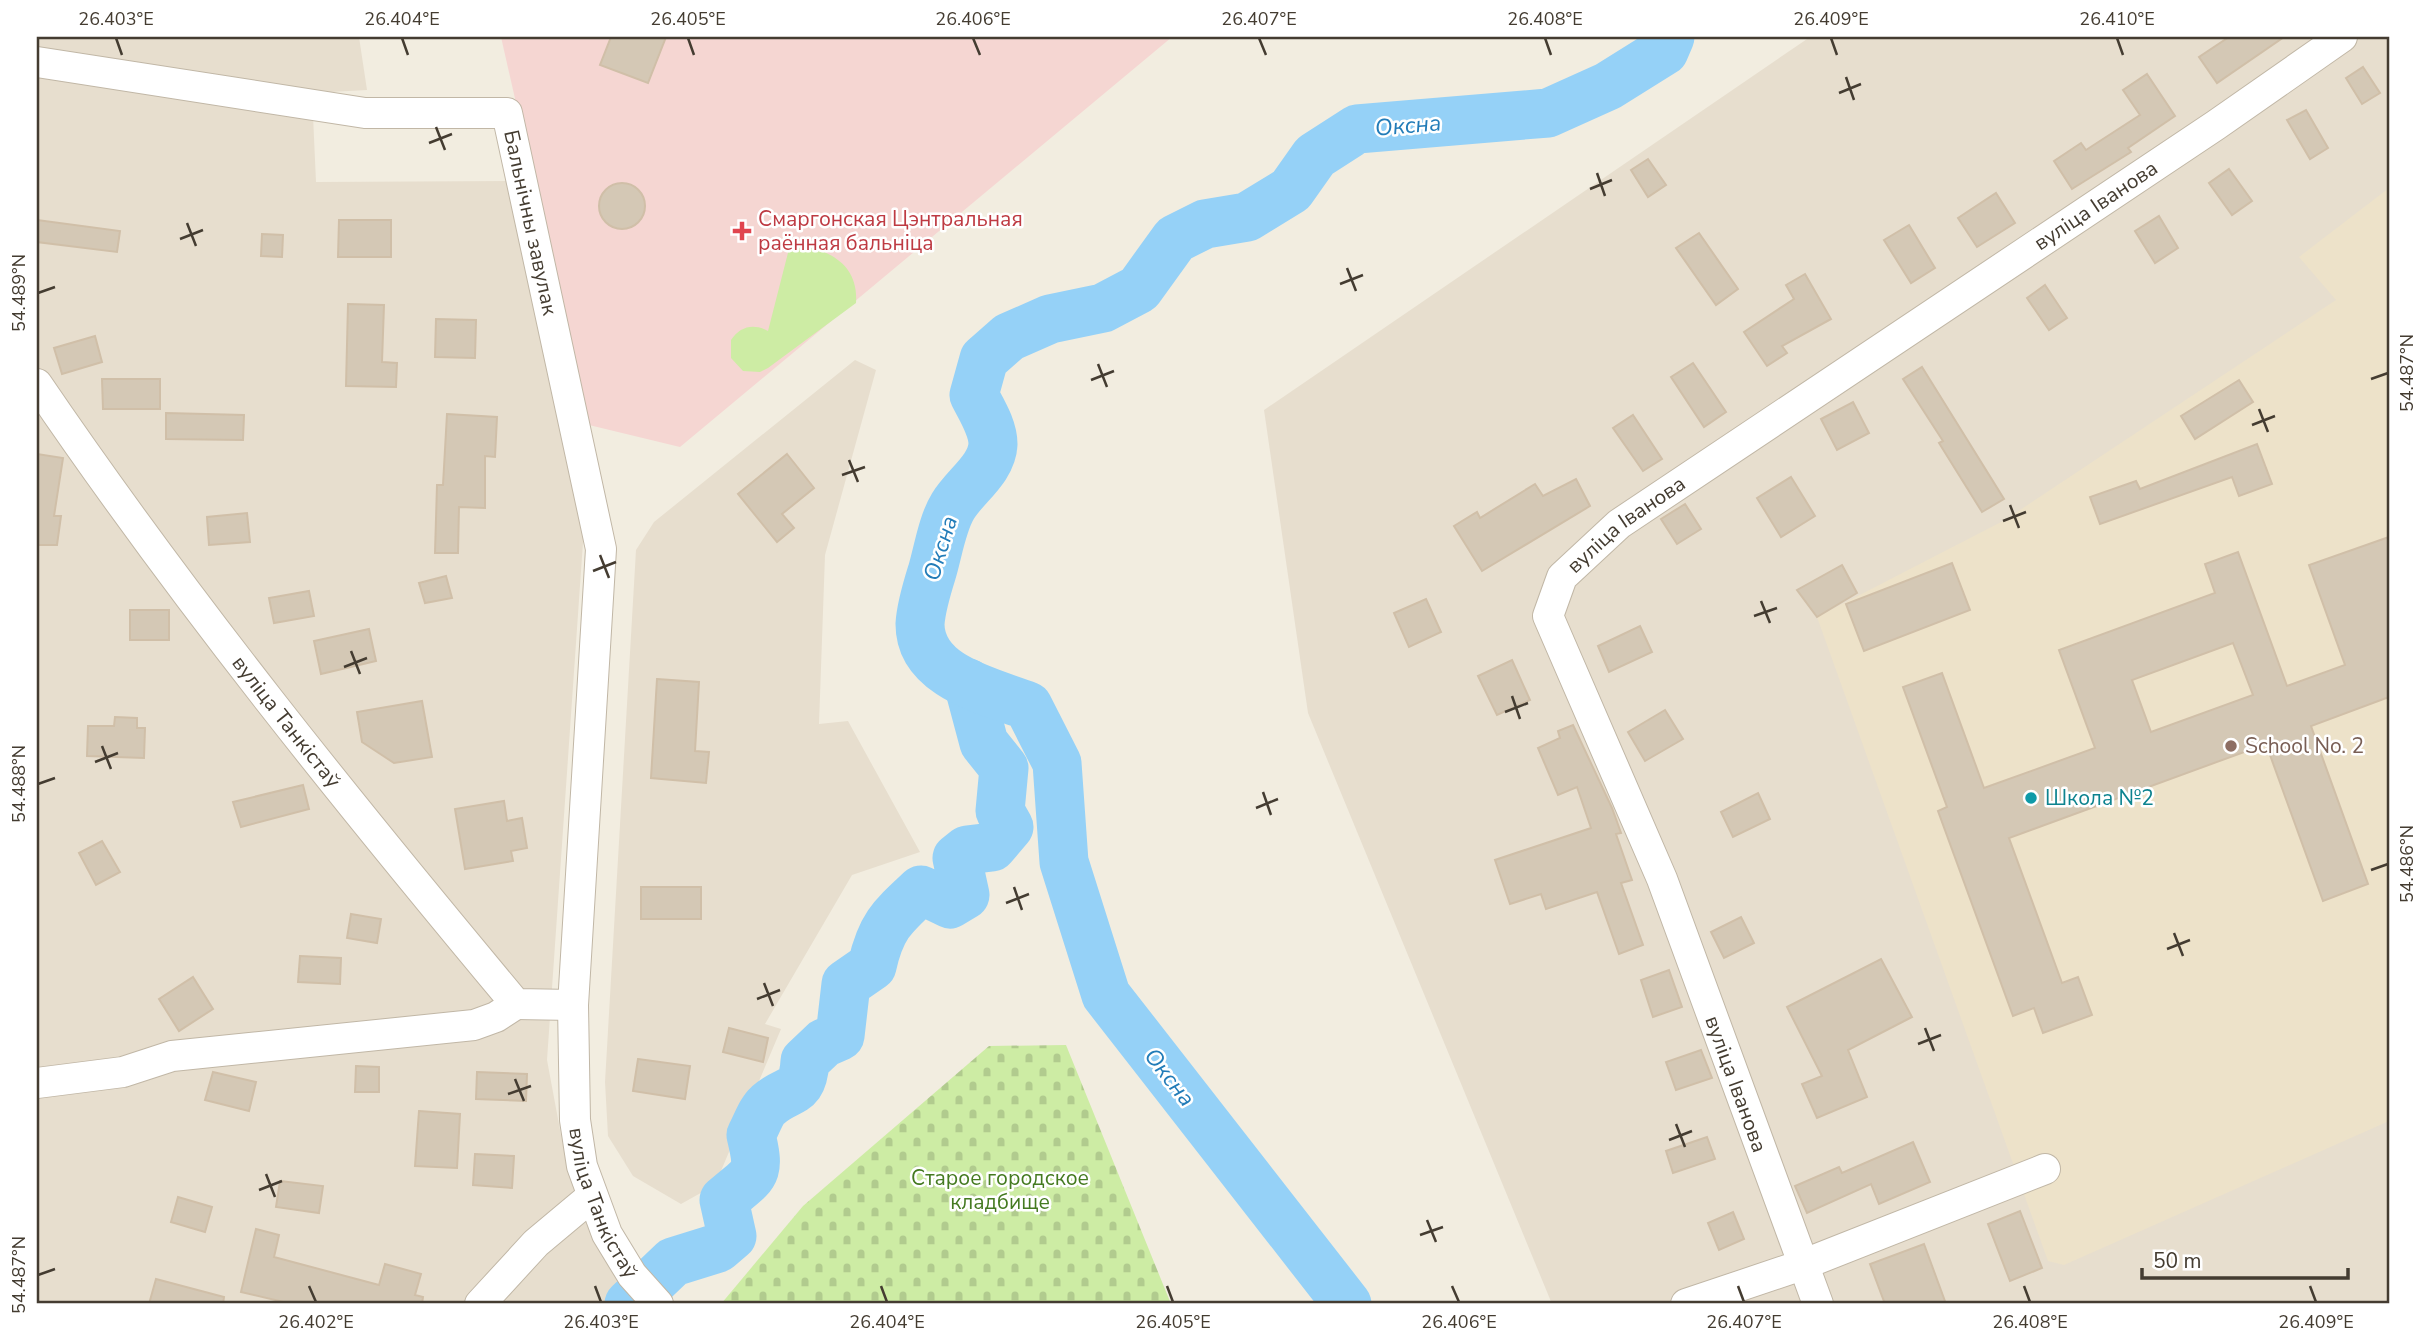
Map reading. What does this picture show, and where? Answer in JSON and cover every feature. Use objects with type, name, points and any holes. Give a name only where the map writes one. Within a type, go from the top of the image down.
[{"type":"street","name":"вуліца Іванова","points":[[1818,1304],[1662,879],[1548,616],[1562,577],[1619,524],[2205,133],[2342,37]]},
{"type":"street","name":"Бальнічны завулак","points":[[37,62],[365,113],[507,113],[601,548]]},
{"type":"street","name":"вуліца Танкістаў","points":[[37,384],[112,494],[367,824],[516,1004]]},
{"type":"street","name":"вуліца Танкістаў","points":[[601,548],[573,1005],[575,1120],[582,1166],[591,1197],[607,1234],[632,1275],[658,1304]]},
{"type":"street","points":[[37,1083],[123,1072],[172,1056],[474,1025],[496,1017],[516,1004],[573,1005]]},
{"type":"street","points":[[1686,1304],[1802,1265],[2045,1169]]},
{"type":"street","points":[[480,1304],[536,1243],[591,1197]]},
{"type":"shaded area","points":[[37,37],[359,37],[367,90],[312,93],[316,182],[516,181],[584,528],[547,1060],[566,1162],[579,1205],[593,1239],[624,1290],[636,1304],[37,1304]]},
{"type":"shaded area","name":"Смаргонская Цэнтральная раённая бальніца","points":[[501,37],[1172,37],[680,447],[589,425]]},
{"type":"shaded area","points":[[1810,37],[2389,37],[2389,1304],[1552,1304],[1308,713],[1264,410]]},
{"type":"shaded area","points":[[2389,188],[2389,1121],[2064,1265],[2048,1261],[1817,617],[2005,520],[2336,300],[2299,257]]},
{"type":"shaded area","points":[[855,360],[876,370],[825,555],[819,724],[848,721],[920,852],[852,875],[765,1024],[781,1029],[715,1185],[681,1204],[633,1176],[608,1136],[605,1082],[636,550],[654,522]]},
{"type":"green space","points":[[790,245],[816,249],[837,259],[852,277],[856,303],[768,368],[760,372],[743,371],[731,358],[731,340],[748,327],[768,331]]},
{"type":"green space","name":"Старое городское кладбище","points":[[1066,1045],[1171,1304],[721,1304],[803,1206],[989,1046]]},
{"type":"building","points":[[611,37],[666,37],[648,83],[600,65]]},
{"type":"building","points":[[2229,37],[2284,37],[2217,83],[2199,57]]},
{"type":"building","points":[[2363,67],[2380,93],[2362,104],[2346,78]]},
{"type":"building","points":[[2147,74],[2175,116],[2128,148],[2131,152],[2072,189],[2054,161],[2081,143],[2086,150],[2140,115],[2123,90]]},
{"type":"building","points":[[2306,110],[2328,148],[2310,159],[2287,120]]},
{"type":"building","points":[[1648,159],[1666,185],[1648,197],[1631,170]]},
{"type":"building","points":[[2229,169],[2252,201],[2232,215],[2209,183]]},
{"type":"building","points":[[622,183],[638,190],[645,206],[638,222],[622,229],[606,222],[599,206],[606,190]]},
{"type":"building","points":[[1996,193],[2015,223],[1977,247],[1958,218]]},
{"type":"building","points":[[2159,216],[2178,248],[2155,263],[2135,231]]},
{"type":"building","points":[[37,220],[120,231],[117,252],[37,242]]},
{"type":"building","points":[[339,220],[391,220],[391,257],[338,257]]},
{"type":"building","points":[[1909,225],[1935,268],[1911,283],[1884,240]]},
{"type":"building","points":[[1699,233],[1738,289],[1716,305],[1676,248]]},
{"type":"building","points":[[262,234],[283,235],[282,257],[261,256]]},
{"type":"building","points":[[1805,274],[1831,319],[1782,346],[1787,353],[1767,366],[1744,332],[1794,299],[1786,285]]},
{"type":"building","points":[[2045,285],[2067,318],[2049,330],[2027,298]]},
{"type":"building","points":[[348,304],[384,305],[382,362],[397,363],[396,387],[346,386]]},
{"type":"building","points":[[436,319],[476,320],[475,358],[435,357]]},
{"type":"building","points":[[95,336],[102,362],[62,374],[54,348]]},
{"type":"building","points":[[1693,363],[1726,412],[1704,427],[1671,377]]},
{"type":"building","points":[[1922,367],[2004,499],[1982,512],[1939,443],[1943,441],[1903,379]]},
{"type":"building","points":[[102,379],[160,379],[160,409],[103,409]]},
{"type":"building","points":[[2239,380],[2253,402],[2195,439],[2181,416]]},
{"type":"building","points":[[1853,402],[1869,433],[1837,450],[1821,419]]},
{"type":"building","points":[[166,413],[244,415],[243,440],[166,439]]},
{"type":"building","points":[[447,414],[497,417],[495,457],[485,456],[485,508],[459,507],[458,553],[435,553],[437,485],[443,485]]},
{"type":"building","points":[[1633,415],[1662,459],[1643,471],[1613,428]]},
{"type":"building","points":[[2257,444],[2272,484],[2239,496],[2232,477],[2100,524],[2090,497],[2136,481],[2140,489]]},
{"type":"building","points":[[37,454],[63,458],[54,516],[61,516],[57,545],[37,545]]},
{"type":"building","points":[[787,454],[814,488],[782,514],[794,528],[777,542],[738,494]]},
{"type":"building","points":[[1791,477],[1815,516],[1781,537],[1757,498]]},
{"type":"building","points":[[1576,479],[1590,506],[1482,571],[1454,526],[1477,512],[1480,518],[1535,484],[1543,496]]},
{"type":"building","points":[[1685,504],[1701,529],[1677,544],[1661,519]]},
{"type":"building","points":[[247,513],[250,542],[209,545],[207,517]]},
{"type":"building","name":"Школа №2","points":[[2389,537],[2389,697],[2311,726],[2368,884],[2323,901],[2266,744],[2009,838],[2062,983],[2078,977],[2092,1015],[2043,1033],[2034,1008],[2013,1016],[1938,811],[1947,807],[1903,687],[1942,673],[1984,788],[2095,748],[2059,650],[2215,593],[2205,564],[2238,552],[2287,686],[2345,665],[2309,565]],"holes":[[[2233,643],[2253,695],[2151,732],[2132,680]]]},
{"type":"building","points":[[1952,563],[1970,610],[1864,651],[1846,604]]},
{"type":"building","points":[[1842,565],[1857,593],[1817,617],[1797,590]]},
{"type":"building","points":[[446,576],[452,598],[425,603],[419,583]]},
{"type":"building","points":[[309,591],[314,616],[274,623],[269,598]]},
{"type":"building","points":[[1426,599],[1441,632],[1409,647],[1394,613]]},
{"type":"building","points":[[130,610],[169,610],[169,640],[130,640]]},
{"type":"building","points":[[1640,626],[1652,652],[1609,672],[1598,646]]},
{"type":"building","points":[[369,629],[376,661],[321,674],[314,641]]},
{"type":"building","points":[[1512,660],[1530,700],[1497,715],[1478,676]]},
{"type":"building","points":[[657,679],[699,682],[695,751],[709,752],[706,783],[651,778]]},
{"type":"building","points":[[422,701],[432,757],[394,763],[362,742],[357,712]]},
{"type":"building","points":[[1665,710],[1683,739],[1645,761],[1628,732]]},
{"type":"building","points":[[115,717],[137,718],[137,728],[145,728],[144,758],[87,756],[88,726],[114,726]]},
{"type":"building","points":[[1573,725],[1612,808],[1621,833],[1616,834],[1632,880],[1621,883],[1643,945],[1619,954],[1597,892],[1546,909],[1541,894],[1510,904],[1495,860],[1591,828],[1577,787],[1558,795],[1538,748],[1560,738],[1558,731]]},
{"type":"building","points":[[303,785],[309,809],[241,827],[233,802]]},
{"type":"building","points":[[1758,793],[1770,819],[1733,837],[1721,812]]},
{"type":"building","points":[[504,801],[507,821],[522,818],[527,848],[511,851],[513,861],[465,869],[455,809]]},
{"type":"building","points":[[102,841],[120,872],[96,885],[79,853]]},
{"type":"building","points":[[641,887],[701,887],[701,919],[641,919]]},
{"type":"building","points":[[351,914],[381,919],[377,943],[347,938]]},
{"type":"building","points":[[1741,917],[1754,943],[1724,958],[1711,932]]},
{"type":"building","points":[[300,956],[341,958],[340,984],[298,982]]},
{"type":"building","points":[[1881,959],[1912,1017],[1848,1050],[1867,1097],[1817,1118],[1802,1084],[1822,1076],[1787,1007]]},
{"type":"building","points":[[1669,970],[1682,1007],[1653,1017],[1641,980]]},
{"type":"building","points":[[193,977],[213,1009],[179,1031],[159,999]]},
{"type":"building","points":[[729,1028],[768,1038],[763,1062],[723,1052]]},
{"type":"building","points":[[1701,1050],[1712,1078],[1676,1090],[1666,1062]]},
{"type":"building","points":[[638,1059],[690,1066],[685,1099],[633,1091]]},
{"type":"building","points":[[356,1066],[379,1067],[379,1092],[355,1092]]},
{"type":"building","points":[[213,1072],[256,1082],[249,1111],[205,1100]]},
{"type":"building","points":[[477,1072],[527,1074],[526,1101],[476,1099]]},
{"type":"building","points":[[419,1111],[460,1114],[457,1168],[415,1166]]},
{"type":"building","points":[[1707,1137],[1715,1159],[1673,1173],[1666,1151]]},
{"type":"building","points":[[1913,1142],[1930,1182],[1879,1204],[1871,1184],[1807,1213],[1795,1186],[1839,1167],[1842,1173]]},
{"type":"building","points":[[475,1154],[514,1156],[512,1188],[473,1185]]},
{"type":"building","points":[[280,1181],[323,1186],[319,1213],[276,1207]]},
{"type":"building","points":[[178,1197],[212,1207],[205,1232],[171,1222]]},
{"type":"building","points":[[2020,1211],[2042,1268],[2010,1281],[1988,1224]]},
{"type":"building","points":[[1733,1212],[1744,1239],[1719,1250],[1708,1223]]},
{"type":"building","points":[[256,1229],[279,1235],[274,1257],[379,1285],[385,1264],[421,1274],[415,1295],[423,1297],[422,1304],[292,1304],[241,1292]]},
{"type":"building","points":[[1924,1244],[1946,1304],[1885,1304],[1870,1264]]},
{"type":"building","points":[[156,1279],[224,1297],[223,1304],[149,1304]]},
{"type":"waterway","name":"Оксна","points":[[1347,1304],[1106,995],[1064,862],[1057,763],[1028,706],[959,679],[931,657],[923,642],[920,624],[922,611],[946,521],[953,506],[988,461],[993,444],[986,418],[974,395],[984,359],[1009,337],[1050,319],[1103,308],[1139,289],[1175,239],[1205,224],[1247,217],[1291,190],[1315,156],[1357,129],[1548,113],[1608,86],[1664,51],[1670,37]]},
{"type":"waterway","points":[[629,1304],[673,1262],[718,1248],[732,1236],[724,1200],[753,1173],[755,1159],[751,1135],[765,1108],[798,1086],[805,1061],[824,1043],[840,1036],[846,984],[872,966],[879,941],[889,923],[921,890],[950,904],[965,895],[957,858],[967,850],[992,847],[1009,827],[1000,811],[1004,768],[984,743],[968,683]]},
{"type":"place","name":"Смаргонская Цэнтральная раённая бальніца","points":[[742,231]]},
{"type":"place","name":"School No. 2","points":[[2231,746]]},
{"type":"place","name":"Школа №2","points":[[2031,798]]}]
